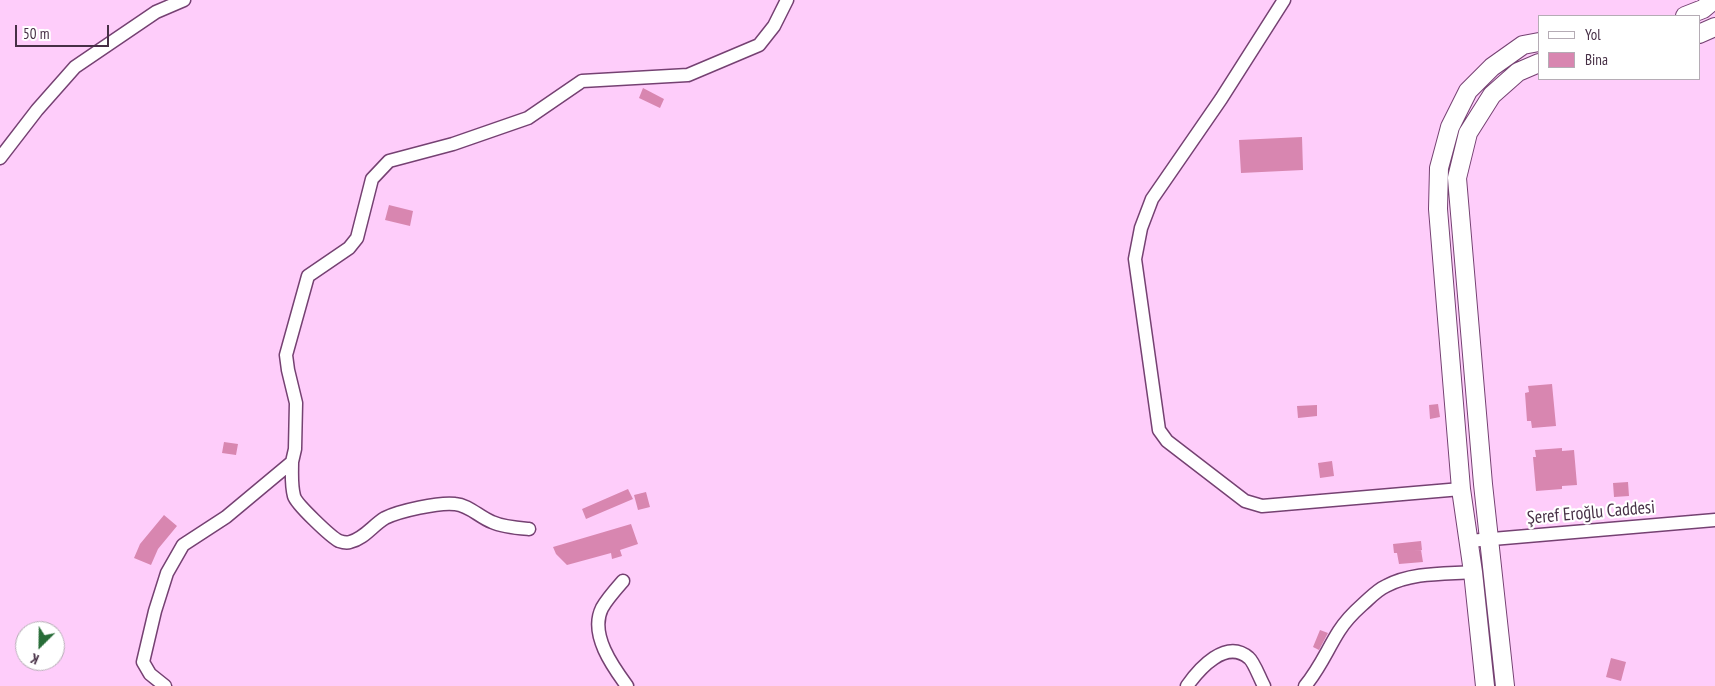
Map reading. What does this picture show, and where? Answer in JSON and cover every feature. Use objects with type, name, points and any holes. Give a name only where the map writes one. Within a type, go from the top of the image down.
[{"type":"street","points":[[0,158],[37,110],[75,67],[156,12],[184,0]]},
{"type":"street","points":[[529,529],[493,523],[482,518],[468,507],[455,504],[426,507],[397,514],[384,519],[351,542],[343,542],[337,540],[316,522],[294,498],[292,462],[295,449],[296,403],[286,355],[308,276],[349,248],[357,238],[372,179],[389,161],[454,144],[528,118],[582,81],[688,75],[759,45],[774,26],[787,0]]},
{"type":"street","points":[[1284,0],[1221,99],[1152,199],[1141,228],[1135,259],[1159,430],[1167,441],[1245,501],[1262,506],[1461,489]]},
{"type":"street","points":[[1687,15],[1702,9],[1714,0]]},
{"type":"street","points":[[1700,34],[1715,27]]},
{"type":"street","points":[[1485,686],[1474,572],[1461,489],[1438,209],[1439,168],[1450,127],[1468,92],[1492,67],[1524,46],[1538,42]]},
{"type":"street","points":[[1505,686],[1489,540],[1457,178],[1468,133],[1492,95],[1518,72],[1538,63]]},
{"type":"street","points":[[165,686],[150,674],[143,662],[155,611],[167,573],[183,545],[226,517],[292,462]]},
{"type":"street","name":"Şeref Eroğlu Caddesi","points":[[1469,541],[1715,520]]},
{"type":"street","points":[[1305,686],[1317,671],[1349,617],[1380,590],[1405,579],[1428,575],[1474,572]]},
{"type":"street","points":[[623,581],[602,608],[598,618],[600,637],[609,657],[627,686]]},
{"type":"street","points":[[1187,686],[1196,673],[1211,660],[1223,653],[1237,652],[1249,658],[1264,686]]},
{"type":"building","points":[[643,88],[664,99],[660,108],[639,98]]},
{"type":"building","points":[[1302,137],[1303,170],[1241,173],[1239,140]]},
{"type":"building","points":[[389,205],[413,211],[410,226],[385,220]]},
{"type":"building","points":[[1552,384],[1556,426],[1532,428],[1531,421],[1527,421],[1525,393],[1529,392],[1528,386]]},
{"type":"building","points":[[1438,404],[1440,417],[1430,419],[1429,405]]},
{"type":"building","points":[[1317,405],[1317,416],[1298,418],[1297,406]]},
{"type":"building","points":[[224,442],[238,444],[236,455],[222,453]]},
{"type":"building","points":[[1562,448],[1562,451],[1574,450],[1577,485],[1562,486],[1562,489],[1536,491],[1533,457],[1536,457],[1535,450]]},
{"type":"building","points":[[1332,461],[1334,476],[1320,478],[1318,463]]},
{"type":"building","points":[[1628,482],[1629,496],[1614,497],[1613,483]]},
{"type":"building","points":[[628,489],[633,499],[586,519],[582,509]]},
{"type":"building","points":[[646,492],[650,507],[638,510],[634,495]]},
{"type":"building","points":[[164,515],[177,526],[158,549],[151,565],[134,558],[140,544]]},
{"type":"building","points":[[631,524],[638,544],[620,550],[622,556],[612,559],[611,553],[567,565],[556,554],[553,547]]},
{"type":"building","points":[[1421,541],[1423,562],[1399,564],[1397,553],[1394,553],[1393,544]]},
{"type":"building","points":[[1320,630],[1328,633],[1319,650],[1313,647]]},
{"type":"building","points":[[1611,658],[1626,662],[1621,681],[1606,677]]}]
